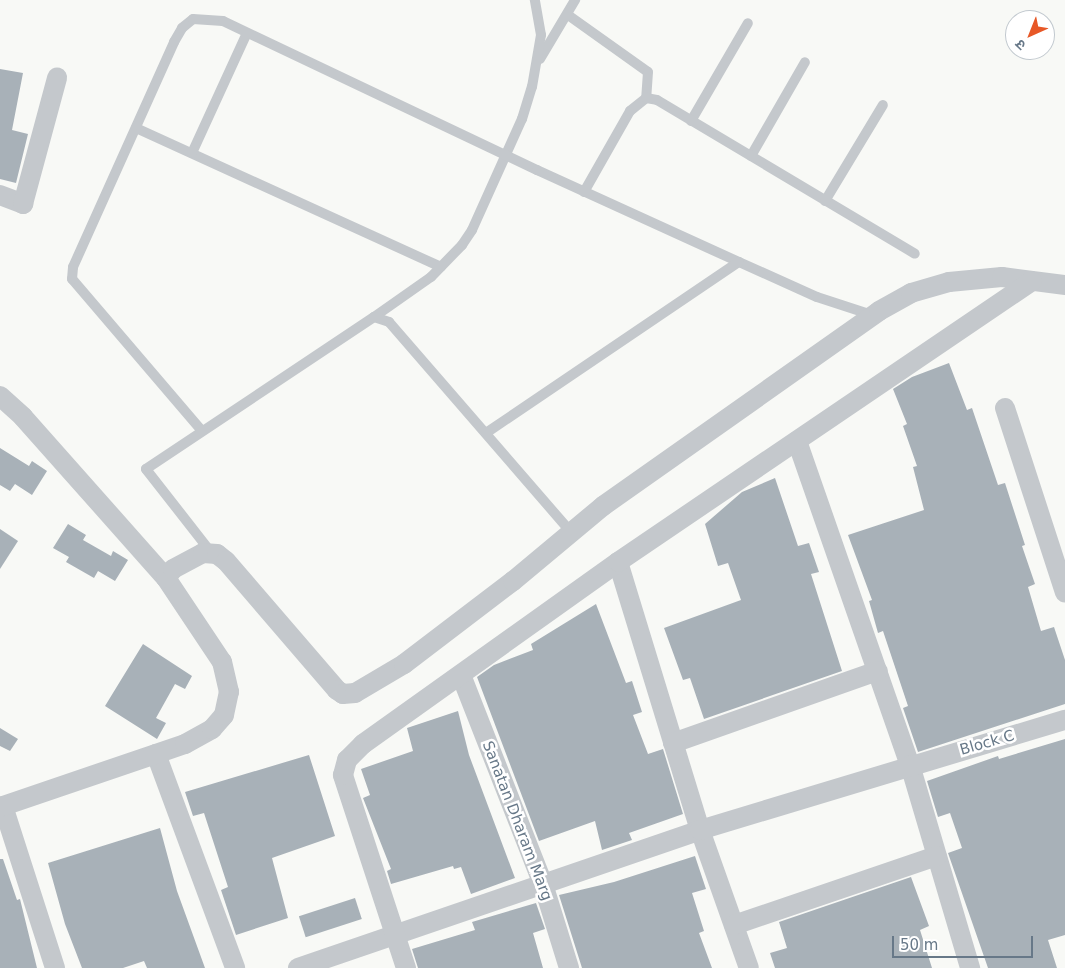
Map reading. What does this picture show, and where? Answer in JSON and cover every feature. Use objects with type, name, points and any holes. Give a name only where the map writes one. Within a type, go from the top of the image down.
[{"type":"street","points":[[0,195],[24,204],[57,78]]},
{"type":"street","points":[[166,578],[172,569],[210,551],[226,562],[337,690],[348,694],[404,664],[513,581],[571,532],[873,315],[911,293],[949,282],[1002,277],[1065,285]]},
{"type":"street","points":[[406,968],[343,767],[363,744],[618,562],[790,443],[797,441],[1032,281]]},
{"type":"street","points":[[0,396],[23,417],[166,578],[222,662],[229,692],[224,715],[212,729],[185,744],[2,807],[55,968]]},
{"type":"street","points":[[1005,408],[1065,593]]},
{"type":"street","points":[[797,441],[801,445],[910,765],[970,968]]},
{"type":"street","points":[[618,562],[700,830],[749,968]]},
{"type":"street","points":[[673,743],[878,671]]},
{"type":"street","name":"Sanatan Dharam Marg","points":[[460,675],[543,884],[570,968]]},
{"type":"street","name":"Block C","points":[[298,968],[396,936],[700,830],[910,765],[1065,720]]},
{"type":"street","points":[[156,754],[234,968]]},
{"type":"street","points":[[734,925],[937,856]]},
{"type":"lane","points":[[210,551],[146,471],[202,431],[374,317],[441,267],[472,230],[522,119],[538,62],[541,34],[535,0]]},
{"type":"lane","points":[[538,62],[568,15],[575,0]]},
{"type":"lane","points":[[568,15],[648,72],[646,98],[630,111],[584,192]]},
{"type":"lane","points":[[202,431],[72,279],[73,268],[174,42],[193,19],[223,21],[584,192],[817,297],[873,315]]},
{"type":"lane","points":[[691,121],[748,23]]},
{"type":"lane","points":[[192,153],[247,33]]},
{"type":"lane","points":[[751,156],[806,62]]},
{"type":"lane","points":[[646,98],[657,100],[915,254]]},
{"type":"lane","points":[[826,201],[883,105]]},
{"type":"lane","points":[[136,128],[441,267]]},
{"type":"lane","points":[[486,432],[739,262]]},
{"type":"lane","points":[[374,317],[389,322],[571,532]]},
{"type":"building","points":[[0,69],[23,73],[12,130],[28,134],[16,183],[0,179]]},
{"type":"building","points":[[949,363],[967,410],[972,408],[998,485],[1005,483],[1025,545],[1022,546],[1035,584],[1028,587],[1041,631],[1054,627],[1065,660],[1065,704],[918,752],[903,708],[908,706],[883,631],[878,633],[869,601],[872,600],[848,535],[924,510],[913,467],[917,466],[903,426],[907,424],[893,389],[912,377]]},
{"type":"building","points":[[0,448],[29,466],[32,461],[47,471],[32,495],[15,484],[10,491],[0,485]]},
{"type":"building","points":[[775,478],[798,546],[809,543],[819,572],[811,574],[842,671],[704,719],[690,678],[683,680],[664,628],[741,600],[728,563],[718,566],[705,524],[742,492]]},
{"type":"building","points":[[68,524],[86,535],[83,540],[111,556],[113,551],[128,560],[115,581],[98,571],[94,578],[66,562],[69,557],[53,548]]},
{"type":"building","points":[[0,529],[18,541],[0,569]]},
{"type":"building","points":[[596,604],[626,683],[632,681],[642,712],[633,715],[648,754],[663,749],[683,814],[629,833],[632,840],[602,850],[595,821],[539,841],[477,677],[494,665],[533,650],[531,644]]},
{"type":"building","points":[[143,644],[192,676],[185,689],[175,684],[156,718],[166,723],[157,739],[105,706]]},
{"type":"building","points":[[458,711],[469,755],[515,878],[471,894],[461,867],[454,869],[453,866],[391,884],[387,871],[391,869],[363,798],[370,795],[361,769],[413,751],[407,728]]},
{"type":"building","points":[[0,728],[18,739],[10,751],[0,746]]},
{"type":"building","points":[[1065,739],[1065,935],[1048,940],[1057,968],[988,968],[948,853],[962,848],[950,813],[938,817],[927,781],[998,756],[999,759]]},
{"type":"building","points":[[309,755],[335,836],[272,858],[288,918],[236,935],[221,890],[228,887],[204,813],[193,816],[185,792]]},
{"type":"building","points":[[160,828],[177,891],[205,968],[147,968],[144,961],[123,968],[82,968],[65,924],[48,863]]},
{"type":"building","points":[[695,856],[706,889],[692,893],[704,931],[699,933],[712,968],[582,968],[559,895],[614,882]]},
{"type":"building","points":[[0,859],[3,859],[17,900],[20,899],[37,968],[0,968]]},
{"type":"building","points":[[911,877],[929,926],[920,930],[932,968],[775,968],[770,953],[787,948],[779,922]]},
{"type":"building","points":[[355,898],[362,919],[306,937],[299,916]]},
{"type":"building","points":[[536,903],[545,929],[533,933],[543,968],[418,968],[412,949],[475,930],[472,922]]}]
